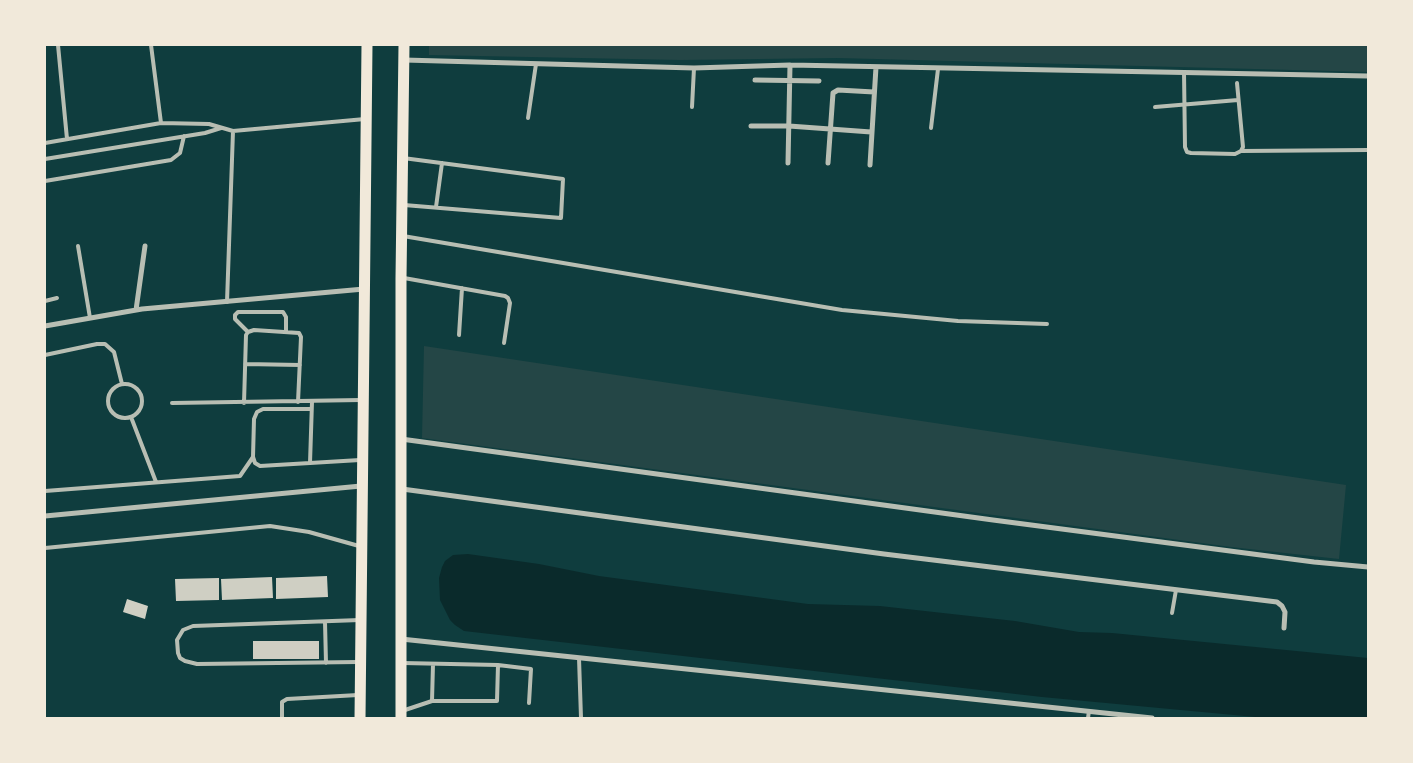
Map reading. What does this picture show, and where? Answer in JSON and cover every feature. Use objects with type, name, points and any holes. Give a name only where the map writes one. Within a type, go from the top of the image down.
[{"type":"main road","points":[[360,718],[367,45]]},
{"type":"main road","points":[[401,715],[401,278],[404,45]]},
{"type":"street","points":[[404,60],[694,68],[790,65],[1368,76]]},
{"type":"street","points":[[788,163],[790,65]]},
{"type":"street","points":[[870,166],[876,67]]},
{"type":"street","points":[[755,80],[819,81]]},
{"type":"street","points":[[828,163],[833,93],[835,90],[874,92]]},
{"type":"street","points":[[751,126],[830,128],[872,132]]},
{"type":"street","points":[[136,310],[145,246]]},
{"type":"street","points":[[45,326],[136,310],[364,289]]},
{"type":"street","points":[[401,439],[993,520],[1314,562],[1368,567]]},
{"type":"street","points":[[45,516],[362,486]]},
{"type":"street","points":[[401,489],[874,552],[1277,602],[1285,612],[1284,628]]},
{"type":"street","points":[[400,639],[1152,718]]},
{"type":"lane","points":[[58,45],[67,139]]},
{"type":"lane","points":[[152,45],[161,123]]},
{"type":"lane","points":[[528,118],[536,64]]},
{"type":"lane","points":[[692,107],[694,68]]},
{"type":"lane","points":[[931,128],[938,69]]},
{"type":"lane","points":[[1184,72],[1184,147],[1186,152],[1235,154],[1241,151],[1368,150]]},
{"type":"lane","points":[[1237,83],[1243,147],[1241,151]]},
{"type":"lane","points":[[1155,107],[1184,103],[1238,100]]},
{"type":"lane","points":[[45,143],[161,123],[208,124],[233,131],[367,118]]},
{"type":"lane","points":[[45,159],[204,133],[221,128]]},
{"type":"lane","points":[[227,302],[233,131]]},
{"type":"lane","points":[[45,181],[171,160],[180,153],[184,136]]},
{"type":"lane","points":[[403,158],[563,179],[560,218],[403,205]]},
{"type":"lane","points":[[436,207],[442,163]]},
{"type":"lane","points":[[403,236],[842,310],[958,321],[1047,324]]},
{"type":"lane","points":[[78,246],[90,318]]},
{"type":"lane","points":[[401,278],[508,298],[510,303],[504,343]]},
{"type":"lane","points":[[459,335],[462,288]]},
{"type":"lane","points":[[45,300],[57,298]]},
{"type":"lane","points":[[248,332],[235,319],[235,315],[238,312],[283,312],[286,317],[286,331]]},
{"type":"lane","points":[[248,332],[254,330],[299,333],[301,337],[298,402]]},
{"type":"lane","points":[[244,403],[246,335],[248,332]]},
{"type":"lane","points":[[45,355],[105,344],[114,352],[122,384]]},
{"type":"lane","points":[[245,364],[300,365]]},
{"type":"lane","points":[[122,384],[131,385],[136,388],[142,398],[140,409],[131,417],[126,418],[115,415],[108,406],[107,401],[114,387],[122,384]]},
{"type":"lane","points":[[172,403],[363,400]]},
{"type":"lane","points":[[310,463],[312,402]]},
{"type":"lane","points":[[311,409],[264,409],[256,412],[254,419],[253,457],[255,463],[260,466],[363,460]]},
{"type":"lane","points":[[131,417],[156,482]]},
{"type":"lane","points":[[45,491],[240,476],[253,457]]},
{"type":"lane","points":[[45,548],[270,526],[309,532],[362,546]]},
{"type":"lane","points":[[1172,614],[1176,590]]},
{"type":"lane","points":[[360,662],[197,664],[184,662],[180,658],[177,646],[182,630],[193,626],[361,620]]},
{"type":"lane","points":[[325,622],[326,663]]},
{"type":"lane","points":[[579,658],[581,718]]},
{"type":"lane","points":[[401,663],[498,665],[531,669],[529,703]]},
{"type":"lane","points":[[432,664],[432,701]]},
{"type":"lane","points":[[401,715],[432,701],[497,701],[498,665]]},
{"type":"lane","points":[[282,718],[282,702],[287,699],[360,695]]},
{"type":"lane","points":[[1088,718],[1089,711]]},
{"type":"shaded area","points":[[429,45],[1368,45],[1368,72],[838,58],[681,60],[429,55]]},
{"type":"shaded area","points":[[424,346],[1346,485],[1339,559],[1231,547],[422,438]]},
{"type":"shaded area","points":[[468,554],[539,564],[599,576],[808,604],[880,606],[1015,621],[1079,632],[1112,633],[1368,658],[1368,718],[1266,718],[1042,697],[464,631],[450,620],[440,600],[439,578],[445,561],[453,555]]},
{"type":"building","points":[[327,576],[328,597],[276,599],[276,578]]},
{"type":"building","points":[[272,577],[273,598],[222,600],[221,579]]},
{"type":"building","points":[[219,578],[219,600],[176,601],[175,579]]},
{"type":"building","points":[[127,599],[148,606],[145,619],[123,612]]},
{"type":"building","points":[[253,641],[319,641],[319,659],[253,659]]}]
